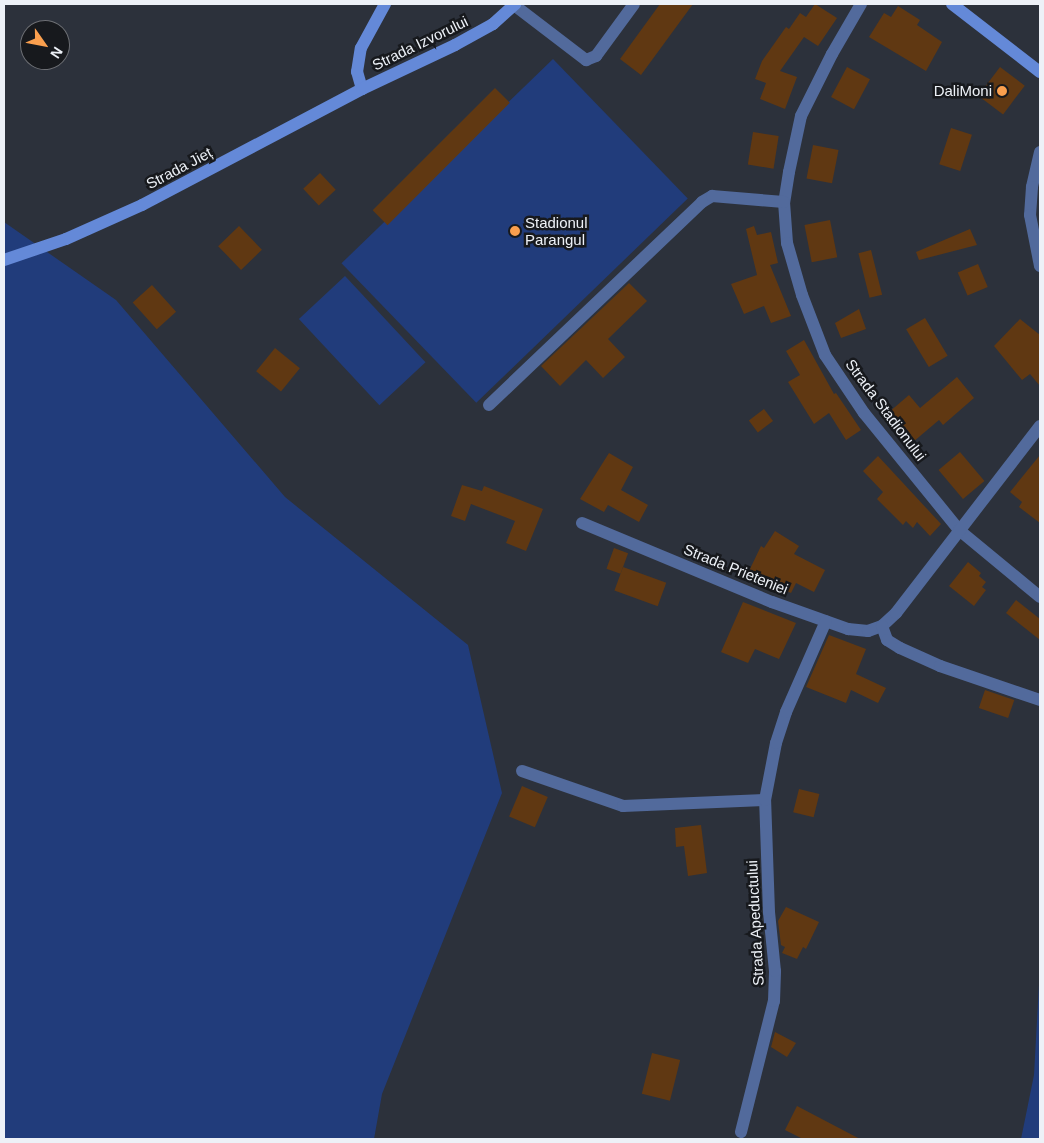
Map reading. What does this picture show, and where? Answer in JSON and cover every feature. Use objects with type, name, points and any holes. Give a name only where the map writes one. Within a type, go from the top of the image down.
[{"type":"main road","points":[[362,89],[357,72],[362,48],[385,4]]},
{"type":"main road","name":"Strada Izvorului","points":[[362,89],[455,45],[493,24],[514,4]]},
{"type":"main road","points":[[952,4],[1040,72]]},
{"type":"main road","name":"Strada Jieț","points":[[4,260],[66,239],[142,205],[362,89]]},
{"type":"street","name":"Strada Izvorului","points":[[514,4],[586,60],[596,56],[634,4]]},
{"type":"street","name":"Strada Stadionului","points":[[861,4],[832,54],[802,116],[784,202],[788,244],[802,295],[825,355],[864,414],[958,530],[1040,597]]},
{"type":"street","points":[[1040,152],[1030,215],[1040,266]]},
{"type":"street","points":[[489,405],[702,202],[712,196],[784,202]]},
{"type":"street","points":[[1040,426],[958,530],[924,579],[882,626],[887,640],[900,648],[940,666],[1040,700]]},
{"type":"street","name":"Strada Prieteniei","points":[[582,523],[848,629],[868,631],[882,626]]},
{"type":"street","name":"Strada Apeductului","points":[[741,1132],[774,1001],[775,971],[769,912],[765,800],[776,743],[786,712],[826,621]]},
{"type":"street","points":[[522,771],[623,806],[765,800]]},
{"type":"shaded area","name":"Stadionul Parangul","points":[[553,59],[688,199],[476,403],[342,263]]},
{"type":"shaded area","points":[[4,222],[116,300],[285,497],[468,645],[502,793],[382,1094],[374,1139],[4,1139]]},
{"type":"shaded area","points":[[345,276],[425,362],[379,405],[299,319]]},
{"type":"shaded area","points":[[1040,966],[1040,1139],[1021,1139],[1034,1075]]},
{"type":"building","points":[[660,4],[693,4],[641,75],[620,59]]},
{"type":"building","points":[[815,4],[837,18],[818,46],[804,37],[780,71],[797,77],[785,109],[760,99],[766,83],[755,79],[762,61],[786,27],[789,29],[800,13],[806,17]]},
{"type":"building","points":[[898,6],[920,20],[917,25],[942,42],[926,71],[869,37],[884,13],[891,17]]},
{"type":"building","points":[[847,67],[870,79],[854,109],[831,97]]},
{"type":"building","name":"DaliMoni","points":[[1000,67],[1025,86],[1003,114],[978,96]]},
{"type":"building","points":[[495,88],[510,103],[388,225],[373,210]]},
{"type":"building","points":[[951,128],[972,135],[960,171],[939,164]]},
{"type":"building","points":[[753,132],[779,136],[774,169],[748,165]]},
{"type":"building","points":[[813,145],[839,150],[832,183],[807,178]]},
{"type":"building","points":[[320,173],[336,190],[319,206],[303,189]]},
{"type":"building","points":[[830,220],[837,257],[812,262],[804,225]]},
{"type":"building","points":[[239,226],[262,250],[241,270],[218,246]]},
{"type":"building","points":[[754,226],[757,235],[771,232],[778,263],[770,265],[791,316],[771,323],[764,306],[744,314],[731,284],[757,275],[746,229]]},
{"type":"building","points":[[970,229],[977,245],[919,260],[916,252]]},
{"type":"building","points":[[871,250],[882,295],[870,298],[858,253]]},
{"type":"building","points":[[978,264],[988,287],[968,296],[958,273]]},
{"type":"building","points":[[629,283],[647,301],[608,339],[625,357],[603,378],[586,360],[560,386],[541,366]]},
{"type":"building","points":[[152,285],[176,312],[157,329],[133,302]]},
{"type":"building","points":[[859,309],[866,329],[841,338],[835,323]]},
{"type":"building","points":[[925,318],[948,356],[929,367],[906,329]]},
{"type":"building","points":[[1020,319],[1040,335],[1040,386],[1030,374],[1022,380],[994,346]]},
{"type":"building","points":[[804,340],[834,394],[836,393],[861,430],[846,440],[829,413],[814,424],[788,382],[800,375],[786,351]]},
{"type":"building","points":[[275,348],[300,368],[281,391],[256,371]]},
{"type":"building","points":[[957,377],[974,398],[943,425],[939,420],[913,442],[888,413],[909,395],[920,408]]},
{"type":"building","points":[[764,409],[773,421],[758,432],[749,420]]},
{"type":"building","points":[[960,452],[984,481],[963,499],[939,470]]},
{"type":"building","points":[[609,453],[633,467],[621,490],[648,505],[639,522],[608,505],[604,512],[580,499]]},
{"type":"building","points":[[1040,455],[1040,523],[1019,507],[1022,502],[1010,492]]},
{"type":"building","points":[[878,456],[941,524],[930,536],[917,522],[913,528],[906,521],[903,525],[877,499],[883,492],[863,471]]},
{"type":"building","points":[[462,485],[482,491],[484,486],[543,509],[526,551],[506,543],[515,521],[471,504],[465,521],[451,516]]},
{"type":"building","points":[[775,531],[799,546],[794,554],[825,570],[814,592],[796,583],[791,593],[748,573],[761,546],[764,548]]},
{"type":"building","points":[[614,548],[628,553],[621,574],[606,569]]},
{"type":"building","points":[[968,562],[981,573],[979,576],[986,582],[982,587],[986,590],[974,606],[949,586]]},
{"type":"building","points":[[623,567],[666,583],[658,606],[614,590]]},
{"type":"building","points":[[1016,600],[1040,619],[1040,640],[1006,613]]},
{"type":"building","points":[[743,602],[796,623],[779,659],[755,649],[748,663],[721,652]]},
{"type":"building","points":[[829,635],[866,649],[856,674],[886,688],[878,703],[851,690],[846,703],[806,687]]},
{"type":"building","points":[[985,690],[1014,700],[1008,718],[979,708]]},
{"type":"building","points":[[522,786],[548,797],[535,827],[509,816]]},
{"type":"building","points":[[799,789],[819,794],[814,817],[793,812]]},
{"type":"building","points":[[701,825],[707,873],[688,876],[684,846],[676,847],[675,828]]},
{"type":"building","points":[[786,907],[819,922],[806,949],[803,947],[797,959],[782,953],[785,947],[781,945],[778,921]]},
{"type":"building","points":[[775,1032],[796,1043],[787,1057],[771,1047]]},
{"type":"building","points":[[652,1053],[680,1060],[670,1101],[642,1094]]},
{"type":"building","points":[[797,1106],[860,1139],[803,1139],[785,1130]]},
{"type":"place","name":"DaliMoni","points":[[1002,91]]},
{"type":"place","name":"Stadionul Parangul","points":[[515,231]]}]
